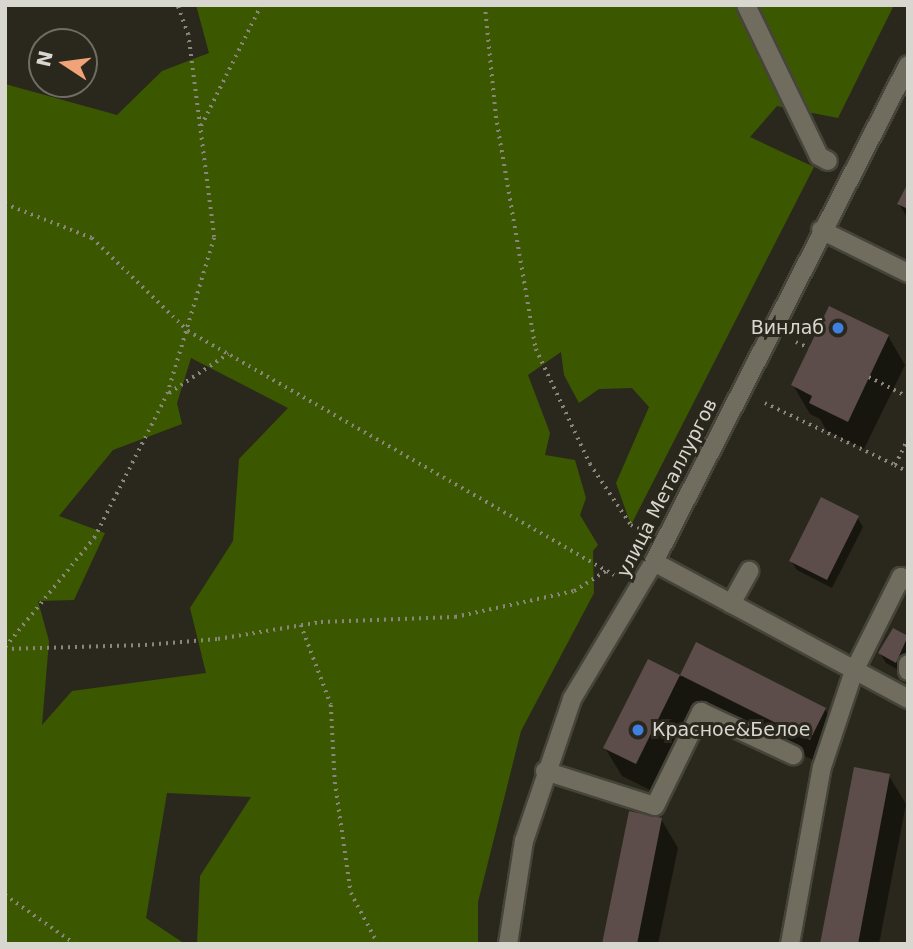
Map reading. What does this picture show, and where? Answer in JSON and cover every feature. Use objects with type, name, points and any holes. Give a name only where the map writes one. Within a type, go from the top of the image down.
[{"type":"street","points":[[746,5],[819,156],[828,161]]},
{"type":"street","name":"улица Металлургов","points":[[508,944],[514,884],[545,771],[572,699],[654,562],[821,230],[908,65]]},
{"type":"street","points":[[821,230],[908,272]]},
{"type":"street","points":[[654,562],[908,699]]},
{"type":"street","points":[[732,604],[749,571]]},
{"type":"street","points":[[790,944],[822,768],[854,671],[901,577],[908,580]]},
{"type":"street","points":[[908,664],[908,671]]},
{"type":"street","points":[[545,771],[655,806],[701,712],[793,755]]},
{"type":"path","points":[[5,648],[94,538],[167,394],[214,237],[188,35],[177,5]]},
{"type":"path","points":[[200,127],[261,5]]},
{"type":"path","points":[[485,5],[496,116],[536,349],[590,464],[631,525],[640,529]]},
{"type":"path","points":[[5,204],[92,239],[188,331],[614,575]]},
{"type":"path","points":[[796,342],[809,348]]},
{"type":"path","points":[[167,394],[228,354]]},
{"type":"path","points":[[869,377],[908,397]]},
{"type":"path","points":[[765,403],[908,472]]},
{"type":"path","points":[[895,465],[908,438]]},
{"type":"path","points":[[5,648],[169,643],[301,625],[455,617],[574,591],[607,570]]},
{"type":"path","points":[[301,625],[331,705],[335,782],[352,893],[378,944]]},
{"type":"path","points":[[5,895],[75,944]]},
{"type":"green space","points":[[196,5],[894,5],[838,118],[777,106],[750,137],[814,167],[631,525],[616,483],[649,407],[632,388],[599,389],[579,403],[564,375],[561,352],[528,375],[550,433],[545,455],[575,460],[586,498],[580,515],[598,545],[593,551],[594,593],[521,731],[478,902],[478,944],[197,944],[200,876],[251,797],[167,793],[146,918],[185,944],[5,944],[5,84],[28,90],[28,98],[56,98],[117,115],[162,71],[209,53]],"holes":[[[191,358],[288,408],[239,459],[233,541],[190,608],[206,673],[72,691],[42,725],[49,641],[38,601],[74,600],[105,533],[59,516],[113,450],[182,424],[177,403]]]},
{"type":"building","points":[[908,183],[908,209],[897,204]]},
{"type":"building","points":[[829,306],[889,335],[848,422],[809,403],[812,396],[791,385]]},
{"type":"building","points":[[821,497],[859,516],[827,580],[789,561]]},
{"type":"building","points":[[893,628],[908,636],[896,663],[878,653]]},
{"type":"building","points":[[696,642],[826,708],[810,740],[680,675]]},
{"type":"building","points":[[648,659],[680,675],[636,764],[603,748]]},
{"type":"building","points":[[854,767],[890,774],[858,944],[820,944]]},
{"type":"building","points":[[629,811],[662,818],[637,944],[602,944]]},
{"type":"place","name":"Винлаб","points":[[838,328]]},
{"type":"place","name":"Красное&Белое","points":[[638,730]]}]
